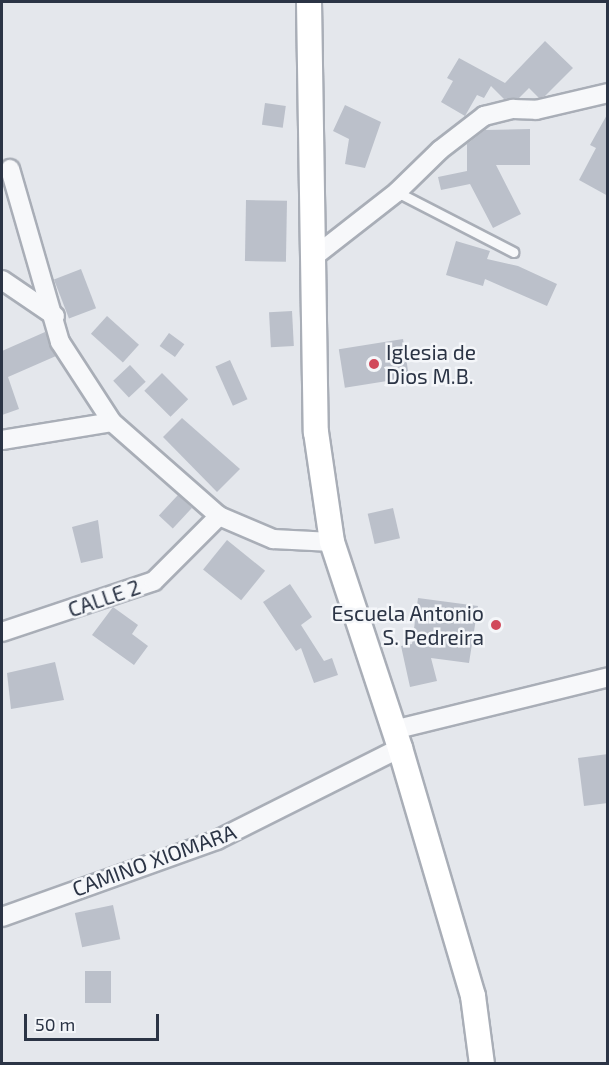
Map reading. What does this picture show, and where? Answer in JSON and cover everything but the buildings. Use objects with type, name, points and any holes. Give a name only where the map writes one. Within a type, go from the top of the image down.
[{"type":"street","points":[[309,2],[315,256],[316,432],[332,542],[396,739],[473,996],[482,1064]]},
{"type":"street","points":[[315,256],[397,192],[440,150],[484,116],[513,109],[536,110],[608,93]]},
{"type":"street","points":[[10,169],[55,316],[60,342],[112,422],[219,516],[273,539],[332,542]]},
{"type":"street","points":[[2,280],[55,316]]},
{"type":"street","points":[[2,440],[112,422]]},
{"type":"street","name":"CALLE 2","points":[[2,632],[154,581],[219,516]]},
{"type":"street","name":"CAMINO XIOMARA","points":[[2,916],[217,840],[396,739],[608,677]]},
{"type":"lane","points":[[397,192],[513,252]]},
{"type":"place","name":"Iglesia de Dios M.B.","points":[[374,364]]},
{"type":"place","name":"Escuela Antonio S. Pedreira","points":[[496,625]]}]
